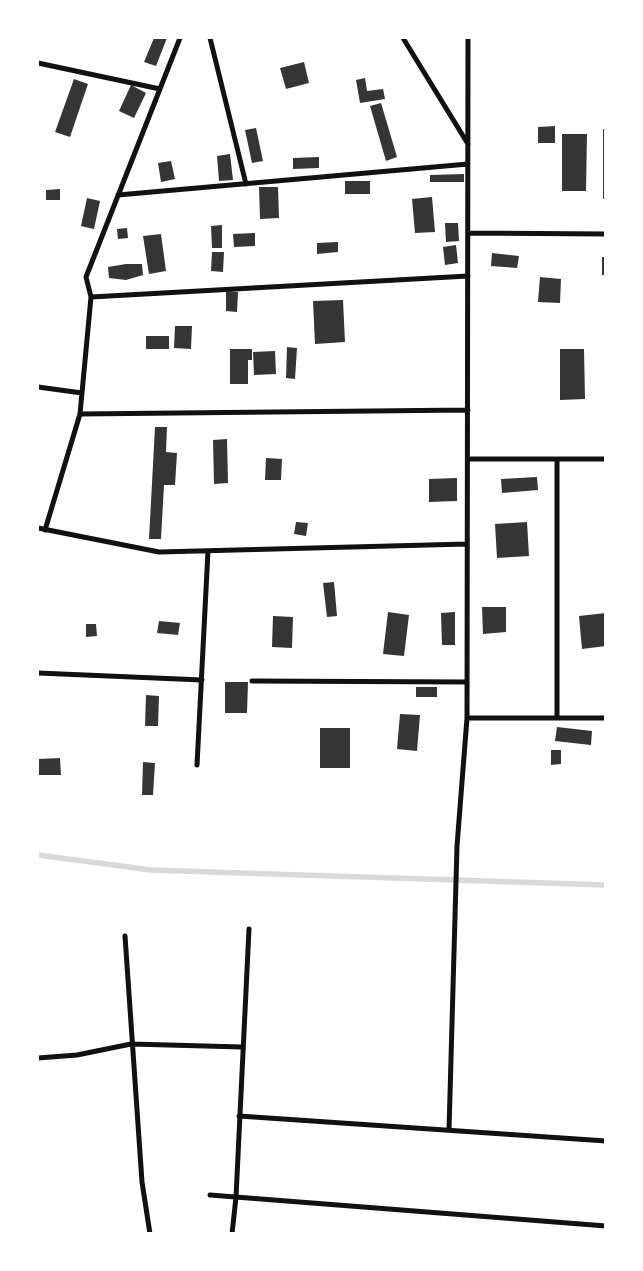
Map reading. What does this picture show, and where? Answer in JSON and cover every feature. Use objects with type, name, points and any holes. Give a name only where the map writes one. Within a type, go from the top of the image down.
[{"type":"street","points":[[45,530],[80,414],[91,297],[86,278],[180,38]]},
{"type":"street","points":[[210,38],[246,184]]},
{"type":"street","points":[[403,38],[468,144]]},
{"type":"street","points":[[449,1130],[457,846],[467,718],[468,38]]},
{"type":"street","points":[[38,63],[160,89]]},
{"type":"street","points":[[118,195],[468,164]]},
{"type":"street","points":[[468,233],[606,234]]},
{"type":"street","points":[[91,297],[468,276]]},
{"type":"street","points":[[38,387],[82,393]]},
{"type":"street","points":[[80,414],[468,410]]},
{"type":"street","points":[[468,459],[606,459]]},
{"type":"street","points":[[557,459],[557,718]]},
{"type":"street","points":[[38,528],[159,552],[468,544]]},
{"type":"street","points":[[197,766],[208,551]]},
{"type":"street","points":[[38,673],[202,680]]},
{"type":"street","points":[[252,681],[467,682]]},
{"type":"street","points":[[467,718],[606,718]]},
{"type":"street","points":[[232,1234],[236,1197],[249,929]]},
{"type":"street","points":[[125,936],[142,1182],[150,1234]]},
{"type":"street","points":[[38,1058],[77,1055],[131,1044],[242,1047]]},
{"type":"street","points":[[239,1116],[606,1141]]},
{"type":"street","points":[[210,1195],[606,1226]]},
{"type":"building","points":[[154,38],[167,38],[156,66],[144,62]]},
{"type":"building","points":[[304,62],[309,83],[286,89],[280,68]]},
{"type":"building","points":[[365,78],[367,91],[383,89],[385,99],[360,103],[356,80]]},
{"type":"building","points":[[74,79],[88,84],[70,137],[55,132]]},
{"type":"building","points":[[131,85],[146,93],[134,118],[119,111]]},
{"type":"building","points":[[381,103],[397,157],[386,161],[370,106]]},
{"type":"building","points":[[555,126],[555,143],[538,143],[538,127]]},
{"type":"building","points":[[256,128],[263,161],[252,163],[245,130]]},
{"type":"building","points":[[603,129],[606,129],[606,199],[603,199]]},
{"type":"building","points":[[562,134],[587,134],[586,191],[562,191]]},
{"type":"building","points":[[230,154],[233,180],[219,181],[217,156]]},
{"type":"building","points":[[319,157],[319,168],[293,169],[293,158]]},
{"type":"building","points":[[171,161],[175,179],[161,182],[158,163]]},
{"type":"building","points":[[464,174],[464,182],[430,182],[430,175]]},
{"type":"building","points":[[345,181],[370,181],[370,194],[345,194]]},
{"type":"building","points":[[259,187],[278,187],[279,218],[260,219]]},
{"type":"building","points":[[60,189],[60,200],[46,200],[46,190]]},
{"type":"building","points":[[432,197],[435,232],[415,233],[412,199]]},
{"type":"building","points":[[87,198],[100,201],[94,229],[81,226]]},
{"type":"building","points":[[445,223],[458,223],[459,241],[446,242]]},
{"type":"building","points":[[222,225],[222,248],[212,248],[211,226]]},
{"type":"building","points":[[127,228],[128,238],[118,239],[117,229]]},
{"type":"building","points":[[255,233],[255,246],[234,247],[233,234]]},
{"type":"building","points":[[161,234],[166,271],[149,274],[143,236]]},
{"type":"building","points":[[338,242],[338,252],[317,254],[317,243]]},
{"type":"building","points":[[456,245],[458,263],[445,265],[443,247]]},
{"type":"building","points":[[212,252],[224,252],[223,272],[211,271]]},
{"type":"building","points":[[492,253],[519,256],[517,268],[491,266]]},
{"type":"building","points":[[602,257],[606,257],[606,275],[602,275]]},
{"type":"building","points":[[142,264],[143,275],[126,280],[109,278],[108,267]]},
{"type":"building","points":[[540,277],[561,279],[560,303],[538,302]]},
{"type":"building","points":[[226,291],[238,292],[237,312],[226,311]]},
{"type":"building","points":[[343,300],[345,342],[315,344],[313,301]]},
{"type":"building","points":[[175,326],[192,326],[191,349],[174,348]]},
{"type":"building","points":[[146,336],[169,336],[169,349],[146,349]]},
{"type":"building","points":[[287,347],[297,348],[295,379],[286,378]]},
{"type":"building","points":[[230,349],[252,349],[252,360],[248,360],[248,384],[230,384]]},
{"type":"building","points":[[560,349],[584,349],[585,399],[560,400]]},
{"type":"building","points":[[275,351],[276,374],[254,375],[253,352]]},
{"type":"building","points":[[155,427],[167,427],[166,452],[177,453],[175,485],[164,485],[161,539],[149,539]]},
{"type":"building","points":[[227,439],[228,483],[214,484],[213,440]]},
{"type":"building","points":[[266,458],[282,459],[281,480],[265,480]]},
{"type":"building","points":[[537,477],[538,490],[502,493],[501,479]]},
{"type":"building","points":[[457,478],[457,501],[429,502],[429,479]]},
{"type":"building","points":[[296,522],[308,523],[306,536],[294,534]]},
{"type":"building","points":[[527,522],[529,556],[497,558],[495,524]]},
{"type":"building","points":[[334,582],[337,616],[327,617],[323,583]]},
{"type":"building","points":[[482,607],[506,607],[506,632],[483,634]]},
{"type":"building","points":[[388,612],[409,615],[404,656],[383,654]]},
{"type":"building","points":[[455,612],[455,645],[442,645],[441,613]]},
{"type":"building","points":[[606,613],[606,646],[582,649],[579,616]]},
{"type":"building","points":[[273,616],[293,617],[292,648],[272,647]]},
{"type":"building","points":[[159,621],[180,623],[178,635],[157,633]]},
{"type":"building","points":[[86,624],[96,624],[97,636],[86,637]]},
{"type":"building","points":[[225,682],[248,682],[247,713],[225,713]]},
{"type":"building","points":[[416,687],[437,687],[437,697],[416,697]]},
{"type":"building","points":[[146,695],[159,696],[158,726],[145,726]]},
{"type":"building","points":[[400,714],[420,715],[417,751],[397,749]]},
{"type":"building","points":[[557,727],[592,731],[591,745],[555,741]]},
{"type":"building","points":[[320,728],[350,728],[350,768],[320,768]]},
{"type":"building","points":[[551,750],[561,750],[561,764],[551,765]]},
{"type":"building","points":[[60,758],[61,775],[38,775],[38,759]]},
{"type":"building","points":[[143,762],[155,763],[153,795],[142,795]]},
{"type":"waterway","points":[[38,855],[151,870],[606,885]]}]
